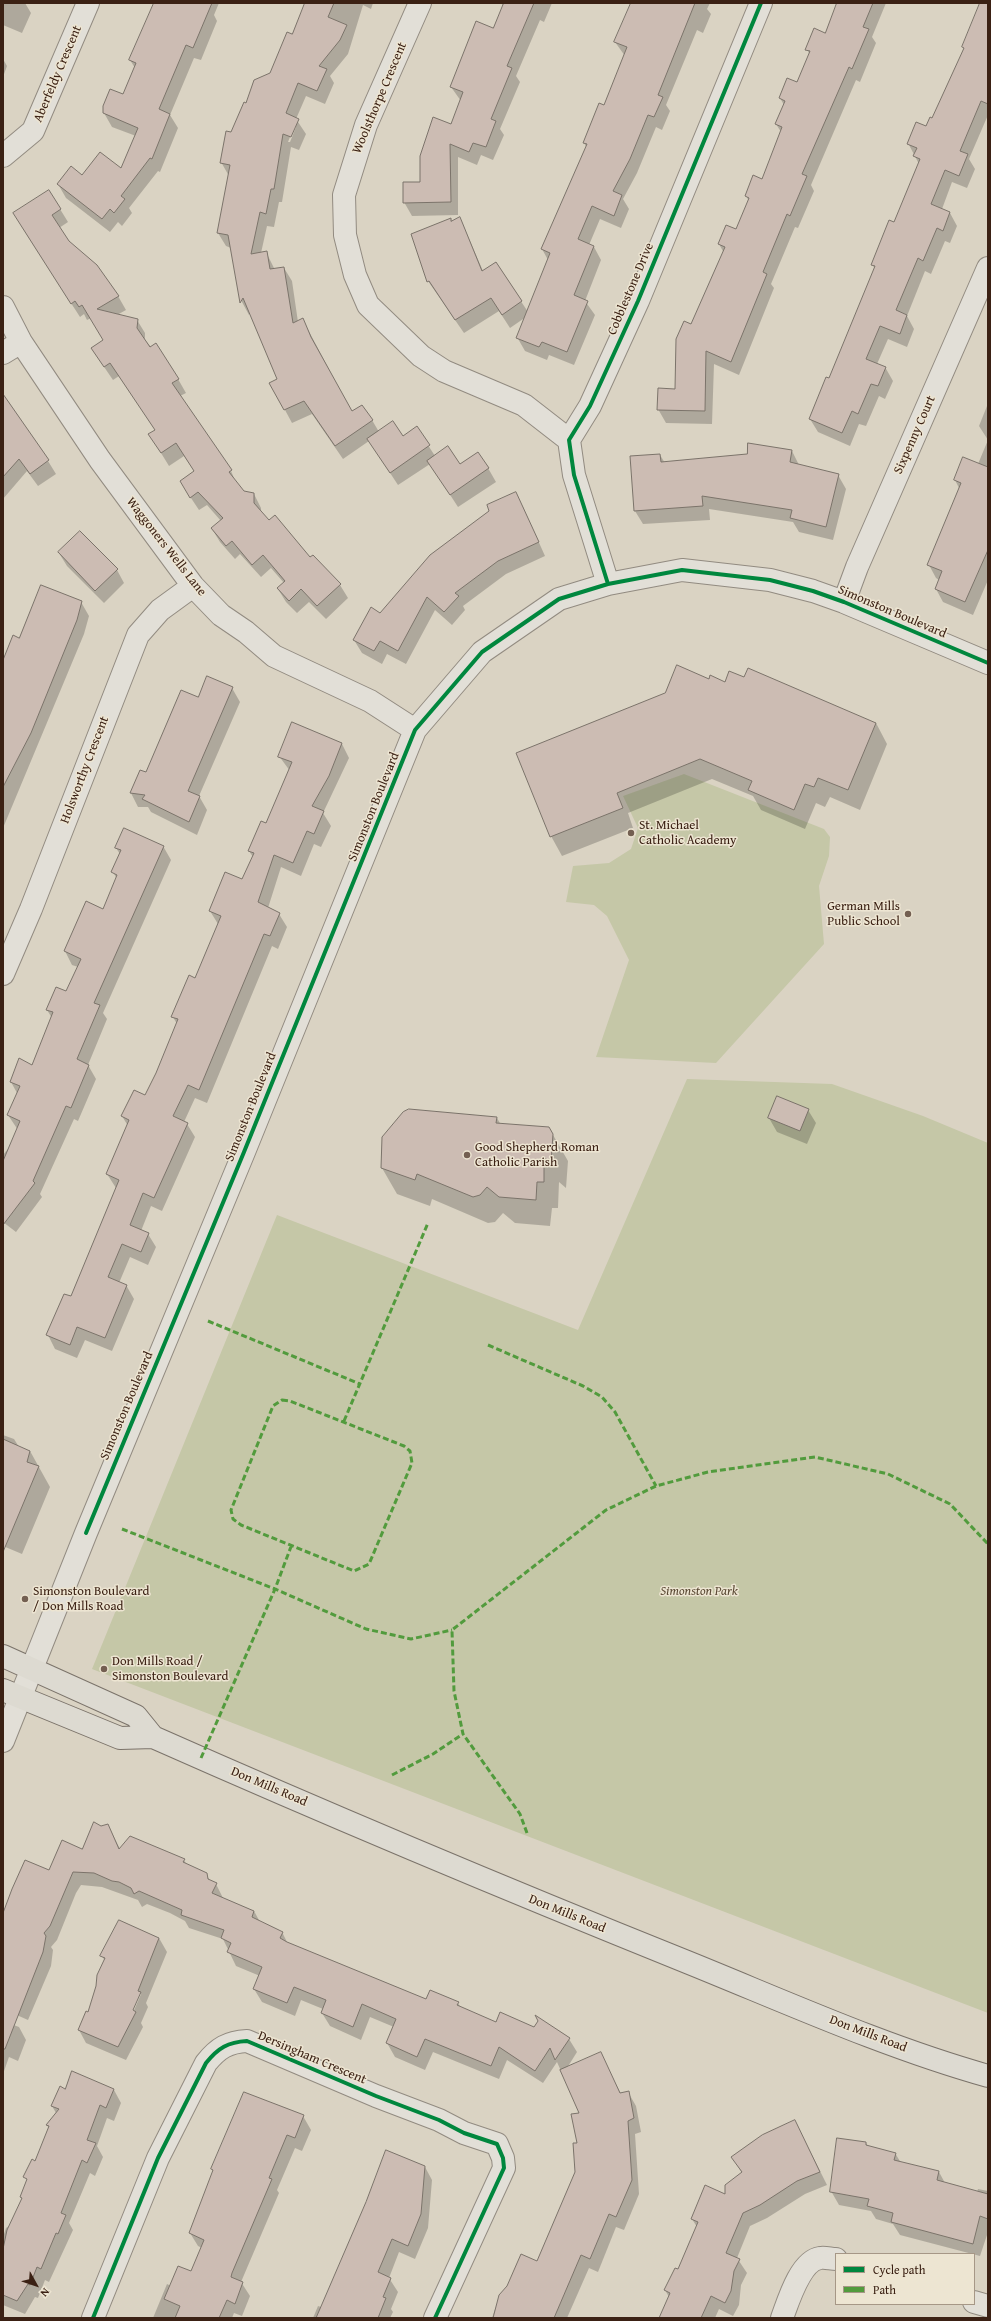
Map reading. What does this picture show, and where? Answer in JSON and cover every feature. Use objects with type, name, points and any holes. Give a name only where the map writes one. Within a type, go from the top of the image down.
[{"type":"main road","name":"Don Mills Road","points":[[3,1656],[136,1716],[153,1737]]},
{"type":"main road","name":"Don Mills Road","points":[[12,1694],[59,1715],[120,1738],[153,1737],[557,1910],[888,2042],[953,2066],[988,2076]]},
{"type":"street","name":"Aberfeldy Crescent","points":[[3,156],[33,131],[49,97],[88,3]]},
{"type":"street","name":"Woolsthorpe Crescent","points":[[420,3],[366,125],[344,195],[345,235],[355,275],[368,305],[421,356],[444,371],[524,405],[569,440]]},
{"type":"street","name":"Cobblestone Drive","points":[[569,440],[590,406],[638,301],[761,3]]},
{"type":"street","name":"Sixpenny Court","points":[[844,602],[857,567],[988,268]]},
{"type":"street","name":"Waggoners Wells Lane","points":[[3,307],[12,348],[100,460],[193,586],[221,615],[246,632],[274,656],[370,701],[415,730]]},
{"type":"street","points":[[569,440],[574,475],[608,584]]},
{"type":"street","name":"Simonston Boulevard","points":[[3,1741],[12,1694],[32,1668],[415,730],[482,652],[558,599],[608,584],[682,570],[770,580],[844,602],[988,663]]},
{"type":"street","name":"Holsworthy Crescent","points":[[3,974],[31,909],[138,635],[160,610],[193,586]]},
{"type":"street","name":"Dersingham Crescent","points":[[93,2318],[158,2158],[206,2063],[217,2050],[226,2045],[233,2042],[247,2041],[376,2096],[439,2120],[464,2133],[497,2144],[503,2158],[504,2168],[435,2318]]},
{"type":"street","points":[[782,2318],[799,2276],[810,2263],[819,2258],[835,2259]]},
{"type":"street","points":[[975,2302],[988,2306]]},
{"type":"green space","points":[[684,774],[824,829],[830,837],[829,856],[819,886],[824,944],[716,1063],[596,1057],[629,960],[607,916],[594,905],[566,902],[573,866],[609,863],[631,849],[638,828],[623,796]]},
{"type":"green space","name":"Simonston Park","points":[[687,1079],[832,1084],[923,1116],[988,1143],[988,2013],[92,1669],[277,1215],[578,1330]]},
{"type":"building","points":[[154,3],[212,3],[193,48],[186,45],[159,109],[170,114],[152,159],[150,158],[121,196],[125,199],[114,213],[110,209],[102,219],[57,184],[71,166],[82,175],[100,152],[121,168],[138,128],[103,113],[103,106],[110,89],[123,94],[136,63],[129,60]]},
{"type":"building","points":[[305,3],[334,3],[328,17],[347,25],[340,40],[319,66],[327,69],[317,91],[298,83],[286,113],[299,119],[291,137],[283,134],[274,189],[271,189],[266,214],[260,212],[251,254],[267,251],[270,269],[284,267],[293,323],[303,318],[311,337],[352,411],[362,405],[373,420],[335,446],[304,401],[284,410],[269,383],[277,379],[243,298],[240,303],[228,235],[217,233],[230,165],[220,163],[226,131],[231,132],[244,102],[246,103],[254,80],[270,73],[287,32],[292,34]]},
{"type":"building","points":[[504,3],[534,3],[507,66],[512,68],[491,119],[496,121],[486,147],[473,143],[469,152],[450,144],[451,202],[403,203],[403,182],[420,182],[420,156],[433,117],[451,124],[463,92],[450,87],[476,21],[493,28]]},
{"type":"building","points":[[631,3],[695,3],[658,95],[663,97],[654,117],[648,115],[630,159],[613,191],[622,195],[614,216],[592,206],[578,239],[594,246],[574,295],[588,301],[567,352],[542,342],[539,347],[516,338],[550,253],[541,249],[587,144],[583,143],[599,103],[604,105],[627,47],[614,42]]},
{"type":"building","points":[[837,3],[873,3],[863,27],[869,29],[852,69],[849,67],[802,174],[807,176],[790,216],[787,214],[763,272],[767,274],[731,362],[706,351],[705,411],[657,410],[658,388],[675,389],[676,339],[684,321],[691,324],[725,247],[718,244],[726,225],[736,229],[749,198],[745,196],[753,175],[762,179],[782,127],[775,124],[785,101],[779,98],[787,78],[797,82],[810,51],[805,50],[814,28],[825,33]]},
{"type":"building","points":[[980,3],[988,3],[988,104],[981,101],[960,151],[968,154],[959,176],[945,170],[931,204],[950,212],[943,231],[937,228],[923,261],[918,258],[896,310],[907,315],[900,334],[880,326],[866,359],[886,367],[878,386],[871,384],[858,414],[852,411],[842,433],[809,419],[826,377],[829,378],[875,266],[871,265],[889,220],[894,222],[920,159],[913,156],[917,148],[907,144],[916,122],[926,126],[930,117],[932,118],[964,48],[962,47]]},
{"type":"building","points":[[49,190],[61,209],[52,215],[69,241],[97,265],[119,296],[97,309],[138,319],[137,328],[150,347],[156,343],[179,379],[172,383],[232,470],[229,472],[244,491],[254,493],[254,503],[269,520],[275,515],[310,557],[313,555],[341,584],[317,606],[301,589],[289,601],[277,588],[285,581],[263,555],[252,565],[232,541],[226,546],[211,528],[223,518],[198,492],[190,498],[180,481],[194,471],[176,443],[161,453],[148,434],[155,430],[110,363],[104,367],[91,348],[103,340],[82,305],[79,307],[75,301],[71,304],[13,213]]},
{"type":"building","points":[[460,217],[482,271],[496,262],[522,301],[502,315],[491,298],[455,320],[429,281],[427,282],[411,234],[451,218],[451,221]]},
{"type":"building","points":[[3,394],[49,460],[30,474],[19,459],[3,477]]},
{"type":"building","points":[[393,421],[403,436],[417,426],[430,445],[390,473],[367,439]]},
{"type":"building","points":[[748,443],[792,450],[790,462],[839,474],[826,527],[790,518],[792,510],[702,496],[703,506],[634,511],[630,456],[660,454],[661,462],[747,454]]},
{"type":"building","points":[[448,446],[460,464],[478,452],[489,468],[450,495],[427,461]]},
{"type":"building","points":[[963,457],[988,467],[988,550],[965,602],[935,589],[942,571],[927,565],[961,483],[954,480]]},
{"type":"building","points":[[516,492],[539,542],[498,561],[455,593],[459,596],[444,612],[427,597],[398,651],[380,641],[374,651],[353,640],[371,607],[380,613],[430,555],[489,511],[487,505]]},
{"type":"building","points":[[80,531],[118,569],[95,591],[58,552]]},
{"type":"building","points":[[41,585],[82,601],[77,620],[31,733],[3,787],[3,660],[13,635],[19,638]]},
{"type":"building","points":[[677,665],[709,679],[710,675],[725,682],[729,671],[744,677],[748,668],[876,723],[848,790],[818,778],[814,787],[805,784],[794,810],[748,790],[752,781],[700,759],[617,793],[623,808],[550,837],[516,753],[665,693]]},
{"type":"building","points":[[207,676],[233,687],[188,791],[200,796],[189,822],[142,799],[145,795],[130,793],[140,770],[146,772],[181,690],[198,697]]},
{"type":"building","points":[[292,722],[342,743],[329,776],[312,806],[324,811],[314,834],[307,831],[293,863],[274,855],[258,902],[280,913],[270,936],[264,934],[199,1090],[188,1085],[173,1116],[188,1123],[154,1198],[143,1193],[130,1225],[149,1233],[141,1252],[122,1244],[108,1277],[127,1285],[105,1338],[77,1327],[70,1345],[46,1335],[64,1294],[71,1296],[119,1180],[106,1174],[129,1120],[121,1116],[134,1090],[145,1095],[156,1073],[178,1019],[171,1017],[189,975],[195,978],[221,916],[209,911],[225,872],[242,879],[254,853],[248,851],[261,821],[266,823],[292,762],[278,757]]},
{"type":"building","points":[[124,828],[164,846],[94,1003],[100,1005],[77,1059],[89,1065],[71,1108],[66,1106],[33,1181],[35,1183],[3,1225],[3,1161],[20,1121],[7,1115],[20,1086],[10,1082],[19,1058],[32,1065],[53,1012],[46,1010],[56,987],[66,991],[81,959],[64,951],[86,901],[103,909],[117,875],[111,872],[121,850],[115,848]]},
{"type":"building","points":[[777,1096],[809,1109],[800,1131],[768,1118]]},
{"type":"building","name":"Good Shepherd Roman Catholic Parish","points":[[409,1109],[497,1117],[496,1123],[549,1127],[553,1134],[551,1163],[544,1157],[544,1182],[537,1182],[536,1200],[499,1197],[487,1187],[480,1195],[473,1197],[417,1174],[415,1180],[381,1168],[382,1137],[403,1112]]},
{"type":"building","points":[[3,1439],[30,1451],[27,1462],[39,1466],[3,1552]]},
{"type":"building","points":[[94,1822],[101,1826],[108,1824],[119,1849],[130,1836],[185,1859],[183,1862],[207,1873],[208,1879],[217,1883],[212,1893],[254,1911],[252,1917],[283,1932],[280,1938],[287,1942],[426,1999],[430,1990],[459,2002],[457,2005],[496,2022],[500,2012],[534,2027],[538,2021],[535,2015],[570,2038],[555,2060],[550,2048],[535,2071],[499,2047],[491,2066],[425,2039],[417,2057],[386,2043],[396,2019],[362,2004],[353,2027],[321,2013],[326,2000],[294,1987],[287,2003],[253,1989],[262,1967],[227,1952],[231,1943],[221,1938],[224,1930],[181,1915],[182,1910],[139,1891],[134,1894],[131,1888],[119,1882],[112,1881],[94,1873],[73,1872],[50,1926],[44,1933],[46,1936],[43,1952],[5,2049],[3,2049],[3,1913],[12,1889],[25,1860],[49,1870],[62,1840],[82,1849]]},
{"type":"building","points":[[119,1920],[159,1938],[138,1991],[141,1992],[133,2010],[136,2012],[118,2047],[78,2030],[86,2011],[88,2012],[96,1986],[97,1975],[105,1958],[100,1956]]},
{"type":"building","points":[[601,2052],[620,2093],[629,2091],[634,2118],[628,2121],[632,2180],[616,2217],[609,2214],[590,2259],[581,2255],[554,2318],[493,2318],[499,2295],[507,2286],[521,2254],[537,2261],[575,2172],[573,2143],[577,2143],[571,2114],[579,2113],[560,2070]]},
{"type":"building","points":[[72,2071],[114,2089],[106,2108],[100,2105],[87,2140],[96,2143],[87,2163],[82,2160],[61,2213],[66,2215],[58,2234],[56,2233],[41,2269],[37,2267],[30,2285],[28,2284],[17,2301],[3,2295],[3,2249],[7,2230],[22,2198],[20,2197],[27,2179],[23,2177],[32,2159],[35,2161],[49,2126],[46,2125],[59,2109],[51,2106],[60,2086],[65,2089]]},
{"type":"building","points":[[244,2092],[304,2115],[295,2138],[287,2135],[269,2178],[272,2179],[232,2273],[231,2277],[243,2282],[235,2304],[227,2300],[219,2318],[175,2318],[180,2306],[164,2299],[178,2266],[191,2271],[204,2240],[189,2233],[213,2170],[211,2169]]},
{"type":"building","points":[[795,2120],[820,2172],[797,2181],[760,2205],[743,2213],[726,2253],[740,2259],[734,2271],[731,2291],[725,2303],[711,2296],[701,2318],[659,2318],[670,2293],[664,2290],[675,2268],[678,2269],[698,2222],[691,2219],[705,2185],[725,2194],[725,2185],[742,2172],[731,2157],[762,2135]]},
{"type":"building","points":[[837,2138],[866,2142],[866,2145],[896,2153],[894,2160],[939,2171],[937,2180],[988,2194],[988,2219],[980,2216],[973,2244],[891,2222],[893,2213],[867,2206],[869,2199],[830,2192]]},
{"type":"building","points":[[386,2150],[425,2166],[421,2214],[408,2246],[392,2239],[378,2272],[391,2278],[383,2297],[386,2298],[378,2318],[316,2318],[366,2202]]},
{"type":"marked path","points":[[344,1421],[428,1223]]},
{"type":"marked path","points":[[208,1321],[360,1384]]},
{"type":"marked path","points":[[488,1345],[583,1386],[602,1397],[615,1412],[656,1486]]},
{"type":"marked path","points":[[282,1400],[290,1401],[404,1446],[410,1451],[412,1463],[369,1564],[354,1571],[241,1525],[233,1519],[231,1510],[273,1406],[282,1400]]},
{"type":"marked path","points":[[527,1833],[520,1814],[463,1734],[454,1691],[452,1630],[606,1510],[656,1486],[708,1472],[815,1457],[888,1474],[950,1504],[988,1544]]},
{"type":"marked path","points":[[122,1529],[275,1589],[366,1629],[411,1639],[452,1630]]},
{"type":"marked path","points":[[201,1758],[275,1589],[292,1544]]},
{"type":"marked path","points":[[392,1775],[433,1754],[463,1734]]},
{"type":"cycle path","points":[[608,584],[574,475],[569,440],[590,406],[638,301],[761,3]]},
{"type":"cycle path","points":[[86,1533],[244,1152],[415,730],[482,652],[559,599],[608,584],[682,570],[770,580],[813,591],[844,602],[988,663]]},
{"type":"cycle path","points":[[93,2318],[158,2158],[206,2063],[215,2053],[229,2044],[247,2041],[376,2096],[439,2120],[464,2133],[497,2144],[503,2158],[504,2168],[435,2318]]},
{"type":"place","name":"St. Michael Catholic Academy","points":[[631,833]]},
{"type":"place","name":"German Mills Public School","points":[[908,914]]},
{"type":"place","name":"Good Shepherd Roman Catholic Parish","points":[[467,1155]]},
{"type":"place","name":"Simonston Boulevard / Don Mills Road","points":[[25,1599]]},
{"type":"place","name":"Don Mills Road / Simonston Boulevard","points":[[104,1669]]}]
